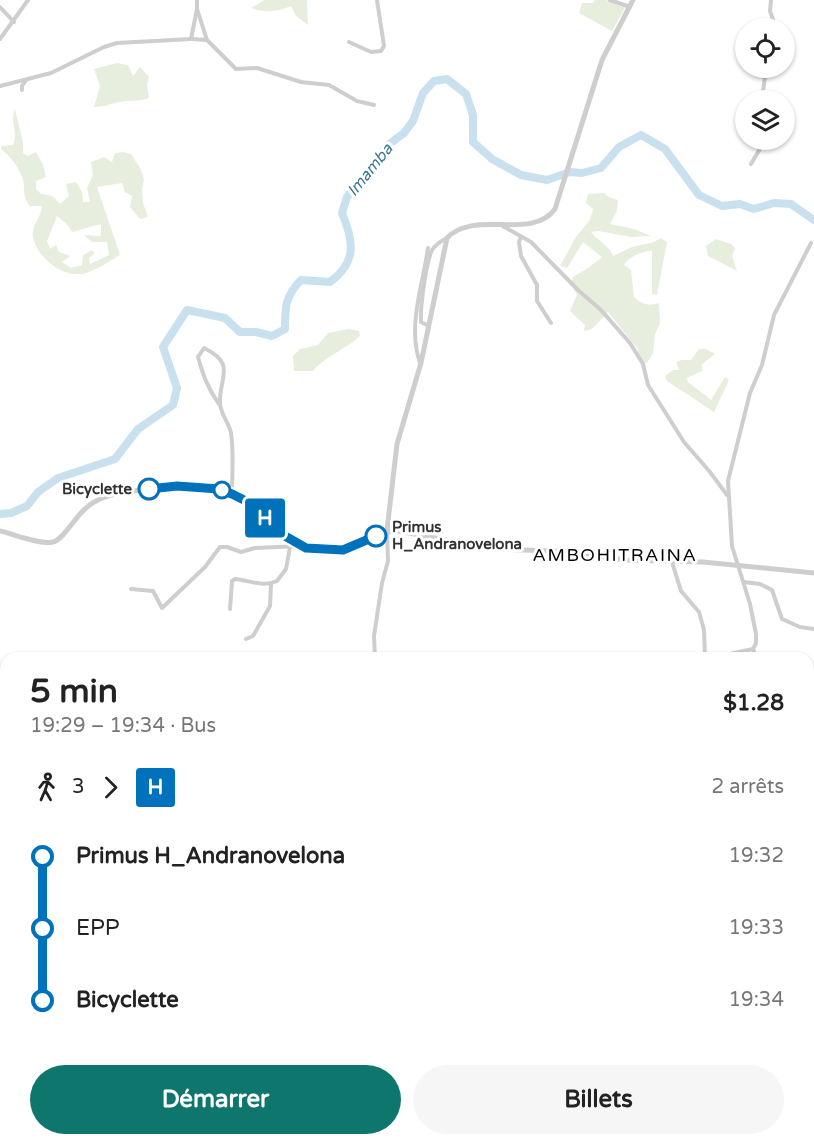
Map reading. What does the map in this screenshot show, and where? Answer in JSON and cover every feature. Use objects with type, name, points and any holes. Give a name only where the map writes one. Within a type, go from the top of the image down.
[{"type":"street","points":[[0,39],[28,0]]},
{"type":"street","points":[[191,39],[197,0]]},
{"type":"street","points":[[349,42],[371,52],[381,51],[384,46],[377,0]]},
{"type":"street","points":[[610,0],[630,7]]},
{"type":"street","points":[[429,326],[421,322],[420,309],[432,250],[439,242],[457,230],[472,226],[531,223],[551,214],[555,209],[602,60],[633,0]]},
{"type":"street","points":[[771,0],[770,11],[772,18]]},
{"type":"street","points":[[0,7],[14,22]]},
{"type":"street","points":[[197,9],[207,40],[236,69],[257,68],[301,82],[329,85],[357,100],[374,105]]},
{"type":"street","points":[[0,86],[51,73],[117,43],[207,40]]},
{"type":"street","points":[[22,90],[26,79]]},
{"type":"street","points":[[751,164],[759,150]]},
{"type":"street","points":[[500,225],[531,242],[601,310],[630,343],[643,364],[648,385],[684,442],[728,497]]},
{"type":"street","points":[[521,237],[519,242],[521,256],[537,285],[537,301],[551,323]]},
{"type":"street","points":[[375,652],[374,636],[382,583],[388,561],[387,530],[397,444],[421,365],[447,238]]},
{"type":"street","points":[[753,649],[756,634],[732,546],[728,481],[750,393],[762,364],[774,315],[811,243]]},
{"type":"street","points":[[421,365],[417,350],[415,320],[428,248]]},
{"type":"street","points":[[219,404],[225,374],[223,363],[216,354],[204,348],[198,357],[208,390],[219,404],[231,434],[232,494]]},
{"type":"street","points":[[0,531],[54,542],[86,507],[108,496],[177,486],[219,489],[232,494],[246,501],[285,536],[306,548],[343,550],[365,543],[387,530],[493,549],[555,551],[625,560],[703,562],[814,573]]},
{"type":"street","points":[[131,589],[153,591],[162,608],[206,567],[220,547],[241,552],[255,548],[302,546]]},
{"type":"street","points":[[230,609],[232,581],[235,579],[271,584],[277,581],[286,568],[290,547]]},
{"type":"street","points":[[672,561],[681,591],[699,612],[704,630],[705,652]]},
{"type":"street","points":[[743,581],[760,584],[772,590],[782,619],[800,627],[814,629]]},
{"type":"street","points":[[246,639],[253,636],[270,606],[271,584]]},
{"type":"street","points":[[739,652],[753,649]]},
{"type":"green space","points":[[264,0],[307,0],[308,25],[296,16],[291,6],[271,11],[251,8]]},
{"type":"green space","points":[[595,0],[606,0],[625,8],[612,31],[579,13],[582,3],[593,3]]},
{"type":"green space","points":[[117,63],[128,65],[133,76],[140,67],[149,77],[147,85],[149,98],[94,107],[100,86],[94,69]]},
{"type":"green space","points":[[15,109],[23,153],[28,156],[36,152],[43,165],[46,177],[36,181],[36,189],[41,194],[52,196],[60,204],[69,196],[66,184],[76,182],[82,192],[83,202],[90,202],[87,188],[93,175],[91,162],[104,157],[112,162],[115,153],[131,154],[144,179],[143,203],[148,217],[140,219],[130,207],[132,196],[125,192],[122,183],[97,187],[120,255],[95,269],[78,274],[53,266],[40,252],[33,233],[42,206],[30,206],[25,197],[20,173],[1,149],[1,146],[13,145],[15,140],[13,114]],"holes":[[[57,216],[67,224],[72,232],[101,224],[101,236],[84,235],[92,242],[107,242],[109,255],[90,264],[89,258],[95,253],[92,250],[83,255],[82,265],[71,268],[62,262],[70,256],[59,252],[56,245],[50,249],[47,241]]]},
{"type":"green space","points":[[604,193],[618,200],[617,211],[610,224],[634,229],[651,236],[632,237],[598,231],[591,232],[613,256],[661,238],[667,242],[657,295],[652,294],[652,250],[640,253],[624,265],[631,270],[634,297],[646,304],[659,303],[660,323],[655,334],[653,353],[647,363],[641,361],[637,348],[608,312],[592,329],[584,331],[585,325],[570,311],[577,295],[571,284],[573,277],[602,257],[583,242],[567,268],[560,266],[576,237],[590,220],[593,209],[586,203],[588,194]]},
{"type":"green space","points":[[716,239],[731,244],[735,248],[732,256],[737,271],[708,256],[706,246]]},
{"type":"green space","points":[[349,329],[359,331],[360,336],[313,371],[294,371],[293,356],[300,349],[318,345],[328,333]]},
{"type":"green space","points":[[699,349],[706,349],[715,354],[702,364],[702,371],[687,378],[688,382],[711,400],[725,377],[729,380],[714,412],[667,381],[665,376],[673,370],[679,370],[676,362],[691,360]]},
{"type":"waterway","name":"Imamba","points":[[0,514],[11,513],[27,506],[38,492],[58,478],[115,459],[138,429],[173,405],[177,388],[163,347],[187,310],[225,318],[240,332],[256,332],[272,336],[285,329],[287,303],[292,291],[301,280],[330,282],[345,267],[351,251],[349,233],[342,213],[347,197],[388,145],[404,133],[413,121],[423,93],[434,81],[447,79],[466,94],[473,115],[473,142],[492,159],[521,175],[547,180],[570,172],[582,173],[601,168],[619,147],[641,135],[665,149],[699,195],[722,206],[740,204],[754,209],[774,203],[791,204],[814,220]]},
{"type":"bus line","name":"H","points":[[149,489],[177,486],[219,489],[246,501],[285,536],[306,548],[343,550],[365,543],[376,536]]},
{"type":"place","name":"Bicyclette","points":[[149,489]]},
{"type":"place","name":"Primus H_Andranovelona","points":[[376,536]]},
{"type":"district","name":"AMBOHITRAINA","points":[[615,555]]}]
